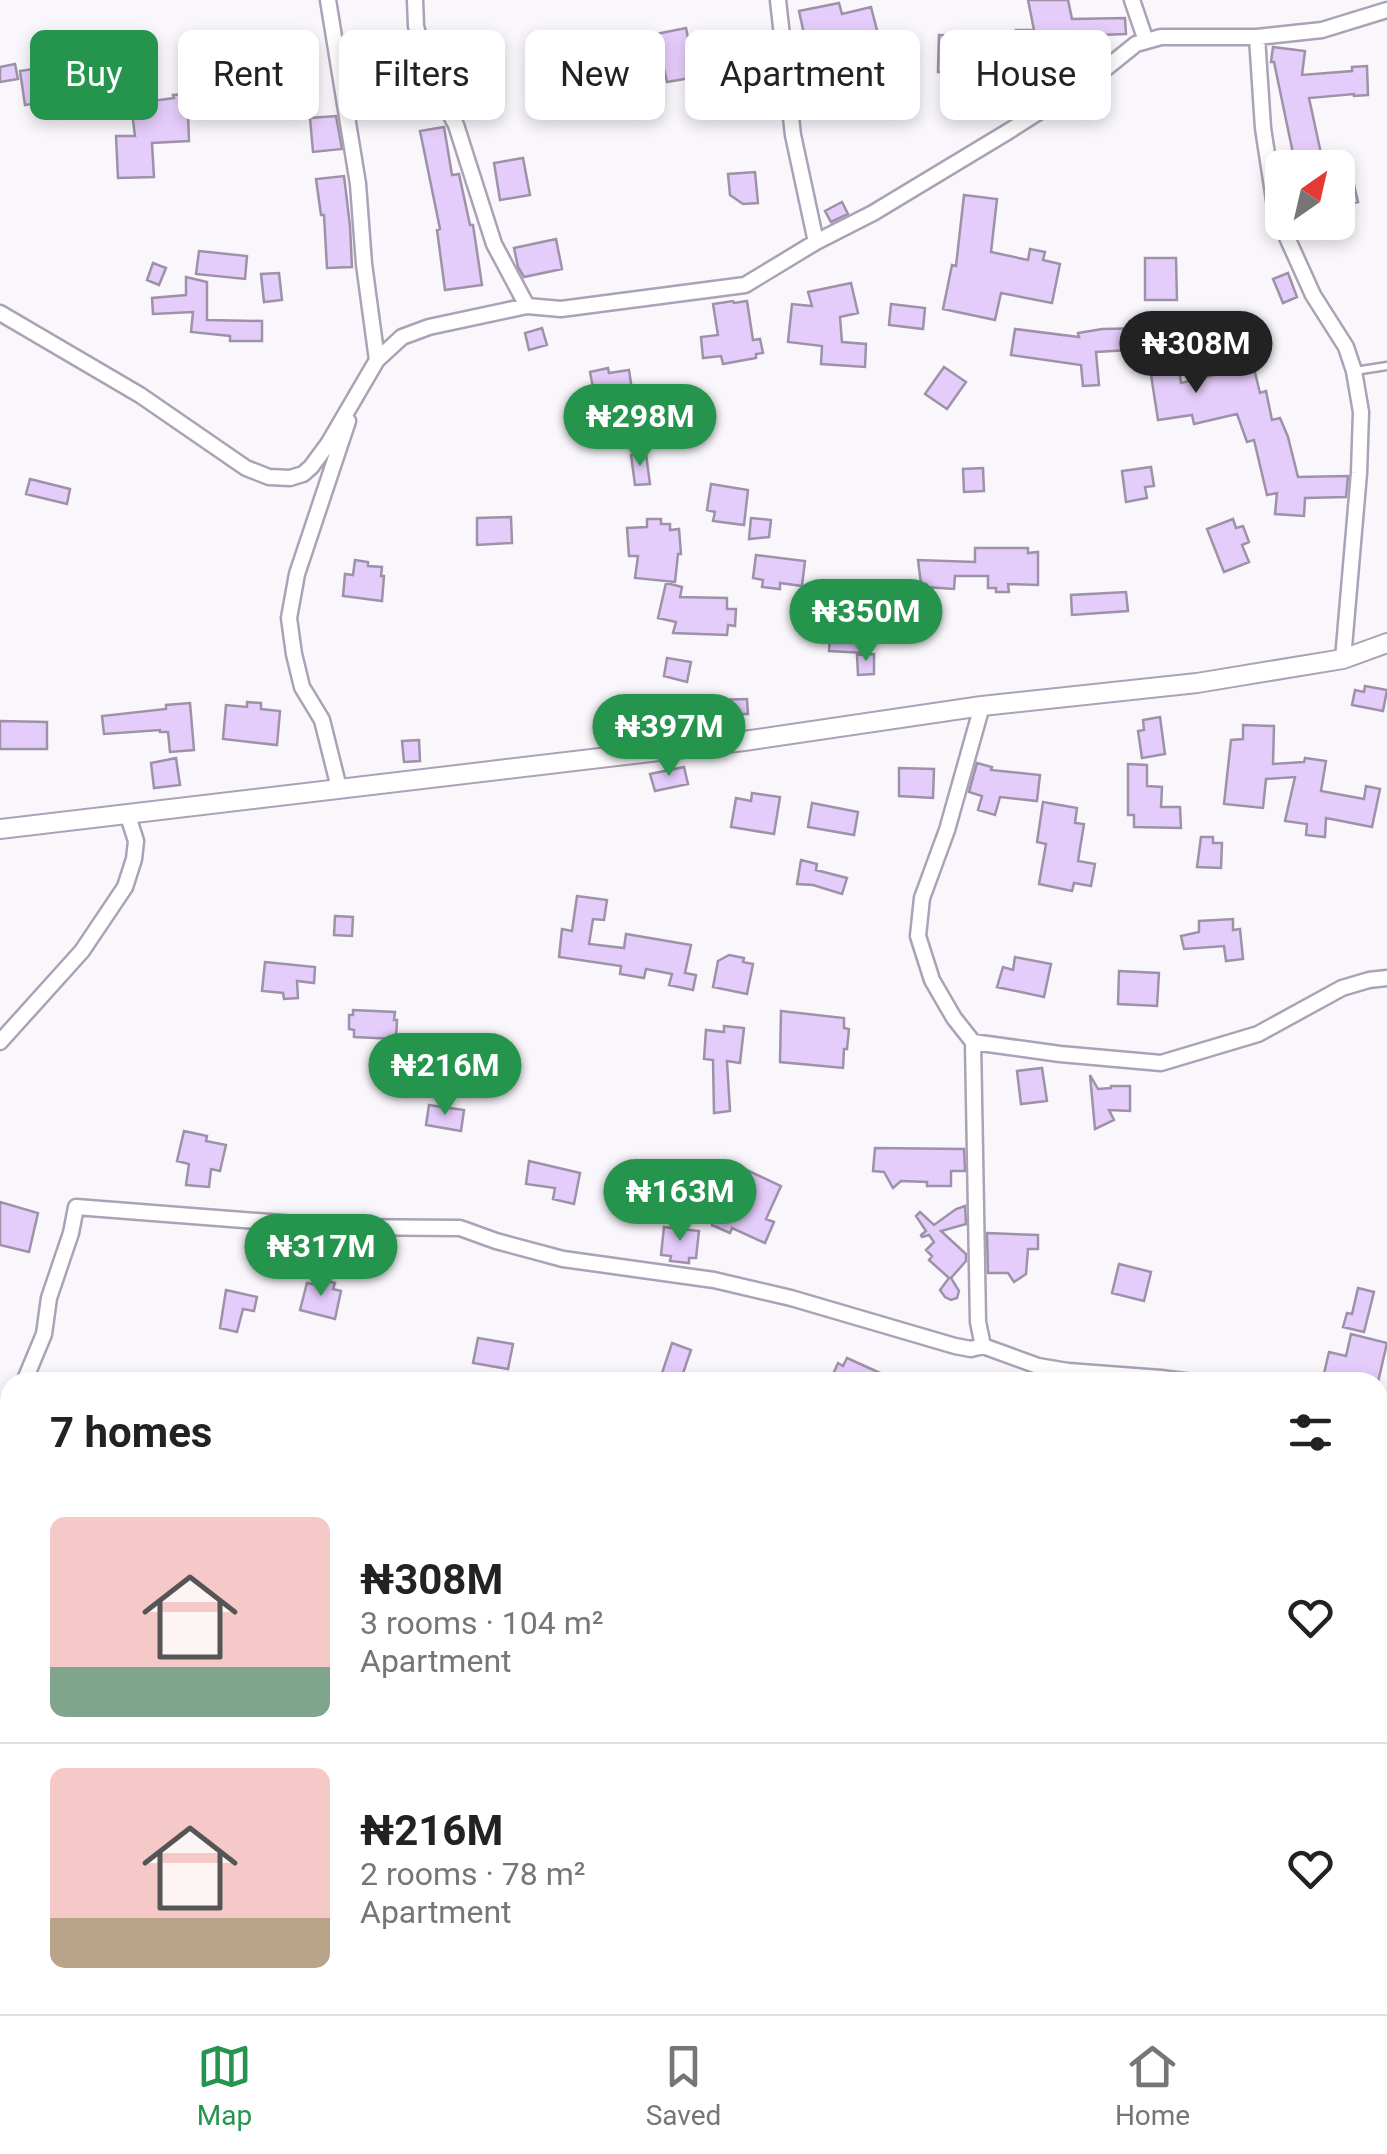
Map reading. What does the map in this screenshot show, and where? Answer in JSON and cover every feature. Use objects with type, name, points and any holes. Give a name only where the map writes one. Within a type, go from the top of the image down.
[{"type":"street","points":[[328,0],[358,184],[377,360]]},
{"type":"street","points":[[414,0],[427,70],[456,125],[494,244],[527,306]]},
{"type":"street","points":[[778,0],[793,135],[816,242]]},
{"type":"street","points":[[1132,0],[1146,42]]},
{"type":"street","points":[[0,312],[140,395],[246,468],[270,477],[290,478],[311,467],[377,360],[402,338],[428,327],[527,306],[561,309],[744,285],[992,141],[1100,73],[1136,44],[1161,37],[1257,36],[1322,30],[1387,10]]},
{"type":"street","points":[[1257,36],[1263,128],[1276,213],[1313,295],[1346,347],[1360,412],[1359,473],[1343,660]]},
{"type":"street","points":[[339,788],[322,720],[302,687],[290,618],[297,574],[356,397]]},
{"type":"street","points":[[303,474],[326,487]]},
{"type":"street","points":[[0,829],[744,741],[982,706],[1197,683],[1343,660],[1387,643]]},
{"type":"street","points":[[982,706],[922,898],[918,936],[932,980],[954,1018],[974,1042],[982,1346]]},
{"type":"street","points":[[0,1042],[82,951],[125,887],[136,842],[128,812]]},
{"type":"street","points":[[974,1042],[1161,1063],[1258,1034],[1342,988],[1387,978]]},
{"type":"street","points":[[28,1372],[44,1334],[49,1298],[72,1232],[76,1207],[334,1227],[460,1228],[562,1259],[714,1280],[791,1298],[954,1346],[982,1346],[1054,1372]]},
{"type":"lane","points":[[1354,371],[1387,366]]},
{"type":"building","points":[[1028,0],[1068,0],[1072,19],[1125,18],[1126,34],[1111,35],[1111,30],[1034,30]]},
{"type":"building","points":[[839,3],[842,14],[871,7],[877,30],[803,30],[799,11]]},
{"type":"building","points":[[686,28],[685,79],[667,82],[665,32]]},
{"type":"building","points":[[1273,47],[1305,51],[1302,75],[1367,66],[1368,95],[1309,98],[1320,150],[1292,150],[1271,62]]},
{"type":"building","points":[[15,64],[18,79],[0,82],[0,67]]},
{"type":"building","points":[[30,69],[30,104],[25,105],[20,71]]},
{"type":"building","points":[[178,95],[178,120],[188,120],[189,141],[152,143],[154,177],[118,178],[116,136],[135,136],[133,120],[158,120],[158,100],[174,98]]},
{"type":"building","points":[[336,116],[342,149],[313,152],[310,120]]},
{"type":"building","points":[[444,127],[452,175],[459,174],[473,225],[482,285],[445,290],[437,230],[440,229],[420,131]]},
{"type":"building","points":[[523,158],[530,195],[500,200],[494,163]]},
{"type":"building","points":[[755,172],[758,203],[743,204],[730,195],[728,174]]},
{"type":"building","points":[[344,176],[352,267],[327,268],[324,215],[316,179]]},
{"type":"building","points":[[964,195],[997,199],[991,252],[1028,260],[1030,249],[1045,252],[1043,260],[1060,264],[1052,303],[1001,293],[995,320],[943,309],[952,265],[956,266]]},
{"type":"building","points":[[842,202],[848,214],[831,222],[825,211]]},
{"type":"building","points":[[556,239],[562,269],[524,277],[514,248]]},
{"type":"building","points":[[199,251],[247,256],[245,279],[196,274]]},
{"type":"building","points":[[1145,258],[1176,258],[1177,300],[1145,300]]},
{"type":"building","points":[[153,263],[166,268],[159,285],[147,280]]},
{"type":"building","points":[[279,273],[282,300],[264,302],[261,274]]},
{"type":"building","points":[[1288,273],[1297,297],[1283,303],[1273,279]]},
{"type":"building","points":[[186,277],[207,282],[207,320],[262,321],[262,341],[230,341],[230,336],[191,332],[193,312],[153,314],[152,298],[186,295]]},
{"type":"building","points":[[851,283],[858,313],[840,317],[842,342],[866,344],[865,367],[821,364],[822,346],[788,342],[792,304],[812,306],[808,292]]},
{"type":"building","points":[[747,301],[753,340],[760,339],[763,353],[723,364],[721,356],[703,358],[701,337],[718,335],[713,304]]},
{"type":"building","points":[[891,304],[925,308],[923,329],[889,325]]},
{"type":"building","points":[[1236,326],[1237,344],[1176,347],[1181,383],[1238,369],[1234,352],[1249,348],[1260,393],[1266,391],[1272,420],[1280,418],[1298,477],[1348,476],[1346,497],[1305,498],[1304,516],[1275,514],[1277,493],[1267,495],[1254,440],[1247,442],[1237,414],[1194,424],[1192,415],[1158,420],[1147,349],[1096,352],[1099,385],[1083,386],[1081,365],[1011,355],[1015,329],[1079,337],[1078,333],[1102,329]]},
{"type":"building","points":[[542,328],[547,345],[529,350],[525,333]]},
{"type":"building","points":[[944,367],[966,382],[947,409],[925,394]]},
{"type":"building","points":[[608,368],[609,373],[629,370],[635,410],[608,414],[601,386],[593,388],[590,372]]},
{"type":"building","points":[[646,454],[650,484],[635,485],[631,455]]},
{"type":"building","points":[[1151,467],[1154,486],[1145,487],[1147,498],[1126,502],[1122,471]]},
{"type":"building","points":[[983,468],[984,491],[964,492],[963,469]]},
{"type":"building","points":[[30,479],[70,489],[67,504],[26,494]]},
{"type":"building","points":[[711,484],[748,490],[744,525],[713,521],[715,512],[707,510]]},
{"type":"building","points":[[511,517],[512,543],[477,545],[477,518]]},
{"type":"building","points":[[751,518],[771,520],[769,537],[749,539]]},
{"type":"building","points":[[647,519],[661,519],[661,524],[670,524],[670,530],[679,529],[681,554],[675,582],[635,578],[638,556],[629,556],[627,528],[647,527]]},
{"type":"building","points":[[1233,519],[1236,528],[1243,526],[1249,542],[1242,545],[1249,562],[1224,572],[1207,529]]},
{"type":"building","points":[[975,548],[1028,548],[1028,553],[1038,552],[1038,585],[1008,584],[1009,592],[996,592],[996,588],[988,588],[988,576],[955,576],[954,589],[921,584],[918,560],[975,562]]},
{"type":"building","points":[[756,555],[805,561],[802,586],[780,583],[780,589],[762,587],[763,580],[753,578]]},
{"type":"building","points":[[355,560],[382,567],[382,601],[343,596],[345,574],[353,575]]},
{"type":"building","points":[[666,583],[682,587],[680,597],[727,598],[727,609],[736,609],[735,626],[728,625],[727,635],[673,633],[676,622],[658,618]]},
{"type":"building","points":[[1126,592],[1128,611],[1072,615],[1071,595]]},
{"type":"building","points":[[831,618],[866,621],[865,653],[829,651]]},
{"type":"building","points":[[874,654],[874,674],[858,675],[857,655]]},
{"type":"building","points":[[667,658],[691,662],[687,682],[664,676]]},
{"type":"building","points":[[1365,686],[1387,690],[1383,711],[1352,705],[1355,690],[1364,692]]},
{"type":"building","points":[[747,699],[748,714],[730,714],[732,728],[718,730],[715,700]]},
{"type":"building","points":[[247,702],[261,703],[261,709],[280,711],[277,745],[223,739],[226,705],[247,707]]},
{"type":"building","points":[[190,703],[194,750],[170,752],[168,732],[160,730],[104,734],[102,716]]},
{"type":"building","points":[[1160,717],[1165,754],[1142,758],[1138,731],[1144,730],[1143,720]]},
{"type":"building","points":[[0,721],[47,722],[47,749],[0,749]]},
{"type":"building","points":[[1243,725],[1274,726],[1273,764],[1304,762],[1305,758],[1326,761],[1321,791],[1364,799],[1366,786],[1380,789],[1372,827],[1326,818],[1325,837],[1306,835],[1307,824],[1285,821],[1295,777],[1266,779],[1263,808],[1224,804],[1231,740],[1243,739]]},
{"type":"building","points":[[419,740],[420,761],[404,762],[402,741]]},
{"type":"building","points":[[176,758],[180,785],[154,788],[151,763]]},
{"type":"building","points":[[977,763],[992,767],[991,770],[1040,775],[1037,801],[1000,797],[995,815],[978,810],[982,796],[969,792]]},
{"type":"building","points":[[1128,764],[1147,765],[1147,786],[1162,787],[1161,807],[1180,807],[1181,828],[1134,827],[1134,815],[1128,815]]},
{"type":"building","points":[[684,767],[688,784],[655,791],[650,774]]},
{"type":"building","points":[[899,768],[934,769],[933,798],[899,796]]},
{"type":"building","points":[[752,793],[780,797],[774,834],[731,827],[736,798],[751,801]]},
{"type":"building","points":[[1043,802],[1077,808],[1075,823],[1084,824],[1078,861],[1095,864],[1091,886],[1074,883],[1072,891],[1039,884],[1046,844],[1037,842]]},
{"type":"building","points":[[812,803],[858,812],[854,835],[808,827]]},
{"type":"building","points":[[1201,837],[1213,837],[1213,843],[1222,843],[1221,868],[1197,867]]},
{"type":"building","points":[[801,860],[817,864],[816,870],[847,878],[842,894],[797,884]]},
{"type":"building","points":[[577,896],[607,900],[604,920],[593,919],[589,944],[624,948],[626,934],[691,945],[685,973],[696,975],[693,990],[669,985],[672,974],[646,969],[644,978],[620,974],[621,966],[559,957],[562,929],[572,931]]},
{"type":"building","points":[[335,916],[353,917],[352,936],[334,935]]},
{"type":"building","points":[[1233,919],[1233,930],[1240,929],[1243,959],[1226,961],[1224,946],[1184,949],[1181,936],[1199,932],[1199,921]]},
{"type":"building","points":[[729,955],[753,964],[747,994],[713,987],[718,961]]},
{"type":"building","points":[[1015,957],[1051,964],[1044,997],[997,987],[1003,967],[1013,970]]},
{"type":"building","points":[[265,962],[315,967],[314,983],[297,981],[298,998],[284,999],[283,993],[262,991]]},
{"type":"building","points":[[1119,971],[1159,973],[1157,1006],[1118,1004]]},
{"type":"building","points":[[353,1010],[395,1012],[396,1039],[354,1037],[354,1030],[349,1029]]},
{"type":"building","points":[[781,1011],[844,1018],[844,1028],[849,1029],[843,1068],[780,1062]]},
{"type":"building","points":[[724,1026],[744,1028],[740,1063],[727,1061],[730,1111],[714,1113],[713,1060],[704,1059],[706,1030],[724,1032]]},
{"type":"building","points":[[1042,1068],[1047,1101],[1021,1104],[1017,1071]]},
{"type":"building","points":[[1090,1075],[1098,1089],[1130,1086],[1130,1111],[1109,1110],[1114,1120],[1095,1129]]},
{"type":"building","points":[[429,1105],[464,1110],[461,1131],[426,1125]]},
{"type":"building","points":[[184,1131],[226,1145],[220,1171],[211,1169],[209,1187],[186,1185],[189,1164],[177,1161]]},
{"type":"building","points":[[875,1148],[964,1149],[965,1171],[951,1171],[951,1186],[901,1181],[893,1188],[884,1172],[873,1171]]},
{"type":"building","points":[[529,1161],[580,1173],[574,1204],[553,1199],[555,1188],[526,1184]]},
{"type":"building","points":[[721,1161],[781,1186],[766,1219],[774,1222],[765,1243],[732,1228],[730,1233],[712,1225],[720,1207],[711,1204]]},
{"type":"building","points":[[0,1202],[38,1213],[29,1252],[0,1245]]},
{"type":"building","points":[[965,1206],[966,1224],[941,1231],[966,1254],[966,1261],[951,1278],[959,1291],[957,1298],[951,1300],[940,1290],[949,1278],[929,1260],[932,1256],[926,1250],[934,1242],[929,1235],[922,1237],[926,1231],[916,1216],[920,1212],[934,1225]]},
{"type":"building","points":[[664,1227],[699,1231],[696,1258],[689,1258],[689,1263],[670,1261],[671,1256],[661,1255]]},
{"type":"building","points":[[987,1233],[1038,1235],[1038,1249],[1028,1249],[1026,1274],[1014,1282],[1008,1273],[988,1273]]},
{"type":"building","points":[[1119,1264],[1151,1272],[1144,1301],[1112,1293]]},
{"type":"building","points":[[314,1278],[335,1283],[333,1289],[341,1291],[335,1319],[300,1310],[307,1283],[313,1284]]},
{"type":"building","points":[[1358,1288],[1374,1292],[1364,1332],[1343,1327],[1347,1313],[1352,1314]]},
{"type":"building","points":[[226,1290],[257,1297],[254,1311],[243,1309],[237,1332],[220,1328]]},
{"type":"building","points":[[1351,1334],[1387,1343],[1380,1372],[1324,1372],[1329,1352],[1346,1356]]},
{"type":"building","points":[[478,1338],[513,1344],[508,1369],[473,1363]]},
{"type":"building","points":[[672,1343],[691,1350],[683,1372],[662,1372]]},
{"type":"building","points":[[847,1358],[878,1372],[834,1372],[838,1363],[843,1366]]}]
